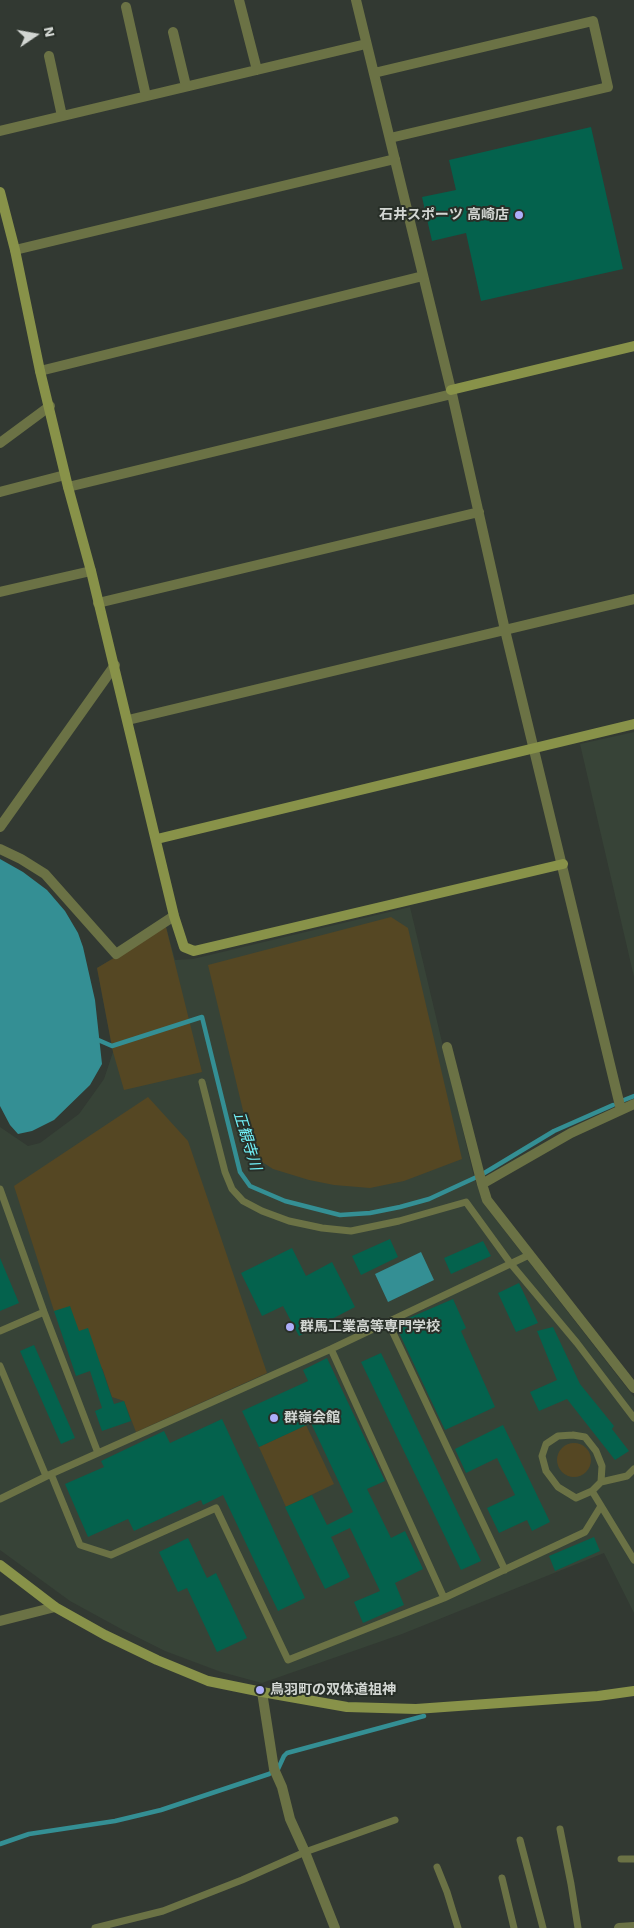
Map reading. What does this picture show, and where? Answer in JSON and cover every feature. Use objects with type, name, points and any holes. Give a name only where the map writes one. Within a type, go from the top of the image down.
[{"type":"street","points":[[239,0],[257,70]]},
{"type":"street","points":[[356,0],[621,1110]]},
{"type":"street","points":[[126,7],[146,96]]},
{"type":"street","points":[[374,73],[592,22],[608,87],[390,138]]},
{"type":"street","points":[[173,32],[186,86]]},
{"type":"street","points":[[0,130],[366,44]]},
{"type":"street","points":[[49,56],[62,116]]},
{"type":"street","points":[[15,250],[395,159]]},
{"type":"street","points":[[0,193],[15,250],[40,371],[50,406],[65,475],[115,665],[174,916],[184,948],[194,951],[563,864]]},
{"type":"street","points":[[40,371],[423,276]]},
{"type":"street","points":[[68,487],[634,346]]},
{"type":"street","points":[[1,440],[50,406]]},
{"type":"street","points":[[0,492],[65,475]]},
{"type":"street","points":[[98,603],[479,512]]},
{"type":"street","points":[[0,592],[91,570]]},
{"type":"street","points":[[128,720],[634,599]]},
{"type":"street","points":[[0,827],[115,665]]},
{"type":"street","points":[[157,840],[634,724]]},
{"type":"street","points":[[0,849],[45,874],[116,954],[174,916]]},
{"type":"street","points":[[447,1047],[487,1200],[634,1388]]},
{"type":"street","points":[[482,1184],[571,1133],[634,1104]]},
{"type":"street","points":[[0,1565],[55,1607],[105,1635],[208,1681],[262,1692],[347,1707],[416,1709],[598,1696],[634,1691]]},
{"type":"street","points":[[0,1621],[55,1607]]},
{"type":"street","points":[[262,1692],[274,1769],[282,1787],[290,1819],[306,1852],[334,1928]]},
{"type":"street","points":[[619,1928],[634,1927]]},
{"type":"lane","points":[[202,1082],[225,1172],[232,1189],[243,1201],[262,1211],[289,1221],[322,1228],[351,1231],[399,1221],[466,1202],[511,1264],[578,1342],[634,1418]]},
{"type":"lane","points":[[0,1189],[44,1312],[98,1453]]},
{"type":"lane","points":[[0,1499],[49,1475],[331,1349],[529,1254]]},
{"type":"lane","points":[[0,1331],[44,1312]]},
{"type":"lane","points":[[388,1322],[505,1570]]},
{"type":"lane","points":[[331,1349],[444,1598]]},
{"type":"lane","points":[[0,1366],[80,1545],[111,1555],[216,1508],[288,1660],[444,1598],[585,1532],[601,1506]]},
{"type":"lane","points":[[601,1482],[602,1466],[596,1451],[585,1437],[573,1435],[558,1436],[546,1444],[542,1456],[546,1471],[558,1487],[576,1498],[592,1491],[601,1482],[627,1476],[634,1469]]},
{"type":"lane","points":[[592,1491],[634,1560]]},
{"type":"lane","points":[[95,1928],[163,1911],[306,1852],[395,1820]]},
{"type":"lane","points":[[560,1829],[578,1928]]},
{"type":"lane","points":[[520,1840],[543,1928]]},
{"type":"lane","points":[[620,1859],[634,1858]]},
{"type":"lane","points":[[437,1867],[458,1928]]},
{"type":"lane","points":[[502,1878],[514,1928]]},
{"type":"shaded area","points":[[634,732],[634,977],[580,744]]},
{"type":"shaded area","name":"群馬工業高等専門学校","points":[[410,907],[473,1173],[483,1203],[634,1397],[634,1613],[604,1553],[402,1634],[262,1683],[221,1672],[165,1651],[123,1630],[70,1601],[0,1550],[0,1127],[28,1146],[40,1143],[79,1114],[104,1079],[113,1052],[97,968],[166,927],[175,960],[193,959]]},
{"type":"shaded area","points":[[391,917],[408,928],[462,1159],[404,1181],[370,1188],[334,1185],[309,1180],[273,1169],[259,1160],[253,1152],[208,965]]},
{"type":"shaded area","points":[[166,927],[202,1072],[124,1090],[113,1052],[97,968]]},
{"type":"shaded area","points":[[148,1097],[188,1141],[267,1373],[136,1432],[124,1401],[112,1397],[103,1370],[79,1331],[54,1311],[14,1186]]},
{"type":"shaded area","points":[[306,1425],[334,1484],[286,1507],[259,1447]]},
{"type":"shaded area","points":[[574,1443],[581,1444],[586,1448],[590,1453],[590,1467],[586,1472],[581,1476],[574,1477],[567,1476],[562,1472],[558,1467],[557,1460],[558,1453],[562,1448],[567,1444]]},
{"type":"water","points":[[0,859],[23,872],[47,890],[65,911],[78,933],[95,1000],[102,1064],[90,1085],[54,1120],[32,1131],[18,1134],[10,1125],[0,1106]]},
{"type":"water","points":[[421,1252],[434,1280],[388,1302],[375,1274]]},
{"type":"building","name":"石井スポーツ 高崎店","points":[[591,127],[623,269],[481,301],[466,233],[432,241],[422,197],[456,190],[449,160]]},
{"type":"building","points":[[390,1239],[398,1257],[361,1275],[352,1256]]},
{"type":"building","points":[[483,1241],[491,1256],[451,1274],[444,1258]]},
{"type":"building","points":[[292,1248],[306,1276],[332,1262],[355,1307],[299,1336],[283,1306],[262,1316],[241,1273]]},
{"type":"building","points":[[0,1258],[19,1303],[0,1311]]},
{"type":"building","points":[[519,1283],[538,1323],[516,1332],[498,1293]]},
{"type":"building","points":[[453,1299],[466,1328],[461,1331],[495,1407],[445,1430],[395,1324]]},
{"type":"building","points":[[70,1306],[79,1331],[88,1328],[114,1404],[124,1401],[131,1421],[102,1431],[95,1411],[102,1408],[90,1371],[76,1376],[54,1311]]},
{"type":"building","points":[[553,1327],[580,1384],[614,1426],[612,1429],[629,1451],[615,1460],[567,1399],[539,1411],[530,1392],[557,1380],[537,1331]]},
{"type":"building","points":[[34,1345],[75,1438],[61,1444],[20,1351]]},
{"type":"building","points":[[381,1353],[481,1561],[461,1570],[361,1362]]},
{"type":"building","points":[[327,1358],[385,1481],[367,1489],[391,1538],[405,1531],[423,1569],[395,1583],[404,1605],[363,1623],[354,1602],[380,1591],[350,1528],[331,1537],[350,1577],[325,1589],[285,1507],[312,1495],[327,1525],[353,1512],[311,1423],[259,1447],[242,1411],[308,1381],[303,1370]]},
{"type":"building","points":[[222,1419],[305,1598],[278,1611],[223,1495],[203,1505],[201,1500],[134,1531],[128,1519],[88,1537],[65,1484],[104,1467],[101,1461],[164,1431],[170,1443]]},
{"type":"building","points":[[503,1425],[550,1522],[532,1531],[527,1520],[499,1533],[487,1508],[515,1495],[497,1458],[466,1473],[455,1449]]},
{"type":"building","points":[[594,1537],[600,1551],[555,1571],[549,1556]]},
{"type":"building","points":[[188,1538],[207,1578],[216,1573],[247,1638],[217,1652],[187,1588],[178,1592],[159,1552]]},
{"type":"waterway","name":"正観寺川","points":[[96,1039],[112,1046],[202,1017],[240,1172],[250,1186],[285,1201],[340,1215],[370,1213],[429,1199],[481,1175],[554,1131],[613,1105]]},
{"type":"waterway","name":"正観寺川","points":[[624,1100],[634,1096]]},
{"type":"waterway","points":[[0,1844],[29,1834],[115,1821],[161,1810],[269,1774],[278,1769],[287,1753],[424,1716]]},
{"type":"place","name":"石井スポーツ 高崎店","points":[[519,215]]},
{"type":"place","name":"群馬工業高等専門学校","points":[[290,1327]]},
{"type":"place","name":"群嶺会館","points":[[274,1418]]},
{"type":"place","name":"鳥羽町の双体道祖神","points":[[260,1690]]}]
